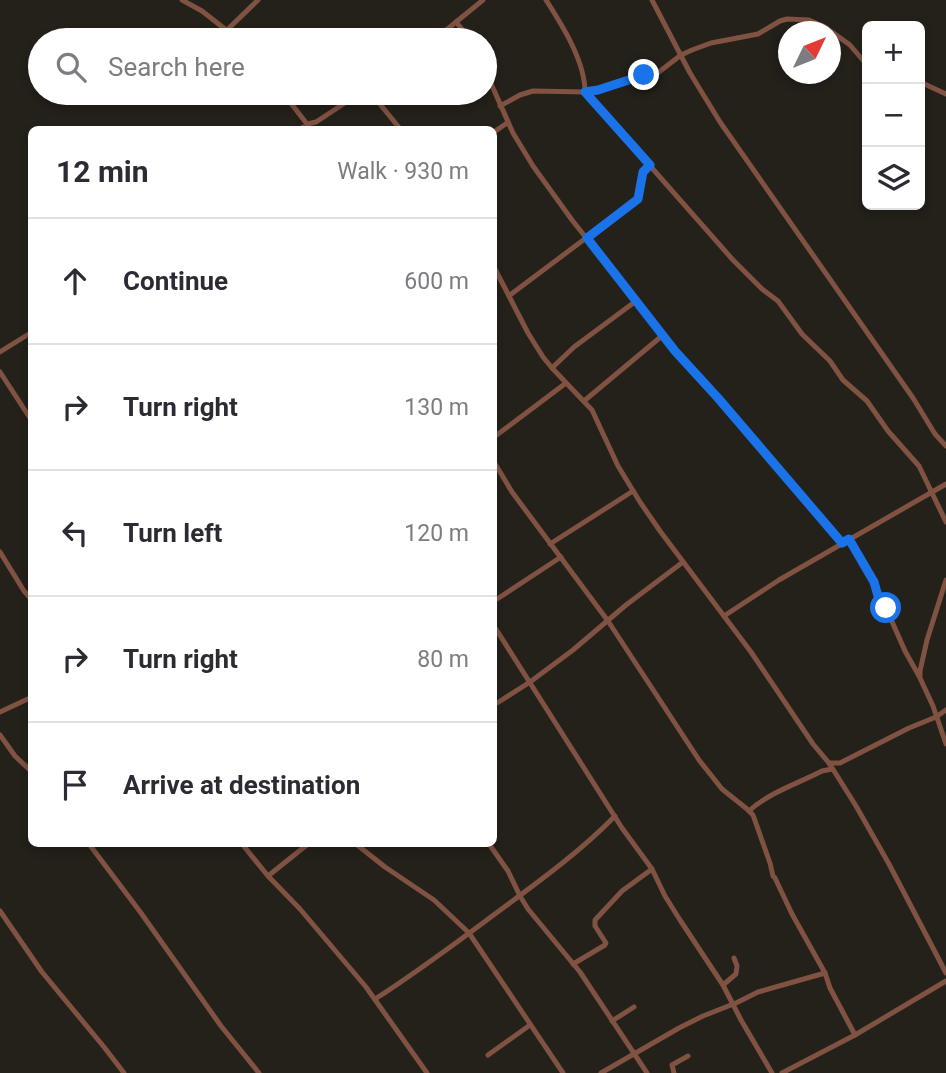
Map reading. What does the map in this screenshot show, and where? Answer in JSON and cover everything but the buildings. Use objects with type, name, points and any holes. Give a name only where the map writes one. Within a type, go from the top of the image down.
[{"type":"street","points":[[182,0],[224,28]]},
{"type":"street","points":[[229,28],[258,0]]},
{"type":"street","points":[[449,28],[483,0]]},
{"type":"street","points":[[545,0],[574,51],[585,81],[585,92],[733,260],[778,301],[802,334],[830,361],[843,380],[867,401],[888,431],[919,466],[946,522]]},
{"type":"street","points":[[652,0],[704,98],[913,398],[935,434],[946,446]]},
{"type":"street","points":[[500,106],[533,91],[585,92],[639,76],[655,75],[681,55],[711,43],[758,34],[780,21],[810,20],[850,45],[862,59]]},
{"type":"street","points":[[456,22],[461,28]]},
{"type":"street","points":[[924,84],[946,94]]},
{"type":"street","points":[[497,99],[507,123],[550,191],[663,335],[842,543]]},
{"type":"street","points":[[290,105],[302,126]]},
{"type":"street","points":[[307,126],[342,105]]},
{"type":"street","points":[[381,105],[398,126]]},
{"type":"street","points":[[497,130],[507,123]]},
{"type":"street","points":[[510,295],[638,199],[643,172],[650,165]]},
{"type":"street","points":[[497,272],[528,333],[552,368],[584,401],[597,419],[618,466],[633,491],[751,652],[856,806],[946,973]]},
{"type":"street","points":[[552,368],[574,347],[636,301]]},
{"type":"street","points":[[0,352],[28,334]]},
{"type":"street","points":[[584,401],[663,335]]},
{"type":"street","points":[[0,372],[28,415]]},
{"type":"street","points":[[497,435],[566,383]]},
{"type":"street","points":[[497,467],[512,492],[608,621],[699,760],[722,789],[749,811],[757,825],[773,876],[825,972],[830,988],[855,1035]]},
{"type":"street","points":[[724,616],[779,580],[946,484]]},
{"type":"street","points":[[551,544],[633,491]]},
{"type":"street","points":[[849,539],[874,582],[878,596],[920,678],[946,744]]},
{"type":"street","points":[[0,552],[28,596]]},
{"type":"street","points":[[497,599],[561,557]]},
{"type":"street","points":[[497,703],[573,650],[683,562]]},
{"type":"street","points":[[920,678],[927,640],[946,580]]},
{"type":"street","points":[[497,631],[615,816],[652,869],[680,920],[723,985],[772,1073]]},
{"type":"street","points":[[0,712],[28,699]]},
{"type":"street","points":[[749,811],[767,797],[946,710]]},
{"type":"street","points":[[0,735],[28,768]]},
{"type":"street","points":[[836,776],[840,763]]},
{"type":"street","points":[[375,999],[520,895],[615,816]]},
{"type":"street","points":[[91,847],[259,1073]]},
{"type":"street","points":[[244,847],[375,999],[427,1073]]},
{"type":"street","points":[[268,876],[304,847]]},
{"type":"street","points":[[360,847],[434,900],[469,933],[564,1073]]},
{"type":"street","points":[[491,847],[543,929],[591,988],[647,1073]]},
{"type":"street","points":[[573,964],[605,945],[595,920],[622,891],[652,869]]},
{"type":"street","points":[[0,911],[42,972],[124,1073]]},
{"type":"street","points":[[723,985],[736,974],[734,958]]},
{"type":"street","points":[[601,1073],[680,1028],[758,992],[825,972]]},
{"type":"street","points":[[782,1073],[855,1035],[946,981]]},
{"type":"street","points":[[612,1021],[634,1007]]},
{"type":"street","points":[[488,1055],[530,1025]]},
{"type":"street","points":[[674,1073],[672,1065],[688,1056]]},
{"type":"route","points":[[644,75],[585,92],[650,165],[643,172],[638,199],[587,238],[675,351],[842,543],[849,539],[886,608]]}]
